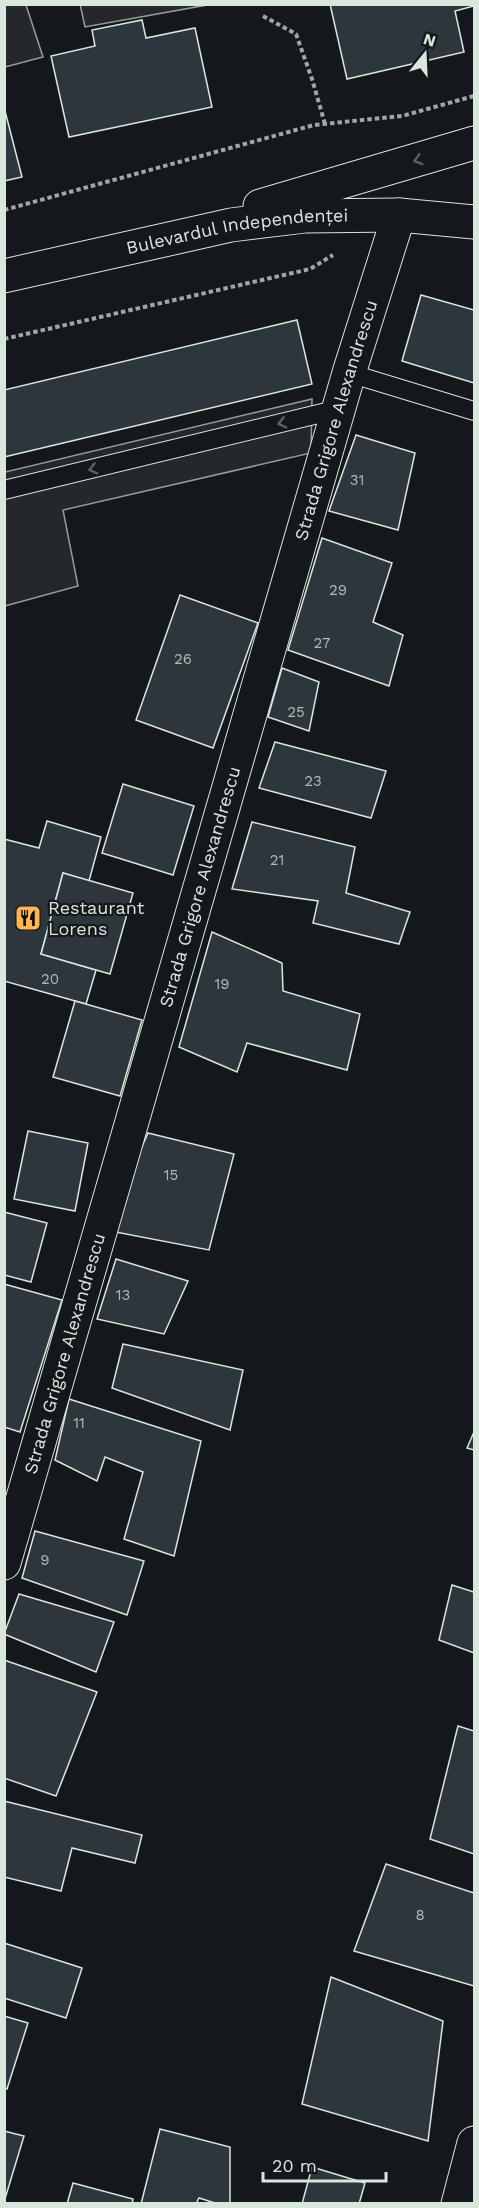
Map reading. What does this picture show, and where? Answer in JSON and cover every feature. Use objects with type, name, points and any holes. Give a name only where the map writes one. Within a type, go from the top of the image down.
[{"type":"street","points":[[71,261],[474,143]]},
{"type":"street","name":"Bulevardul Independenței","points":[[4,276],[231,225],[305,216],[399,214],[474,222]]},
{"type":"street","name":"Strada Grigore Alexandrescu","points":[[4,1563],[339,409],[399,214]]},
{"type":"street","points":[[458,2204],[474,2143]]},
{"type":"lane","points":[[350,373],[474,411]]},
{"type":"lane","points":[[4,490],[339,409]]},
{"type":"path","points":[[263,16],[296,34],[325,124]]},
{"type":"path","points":[[4,210],[303,128],[402,116],[474,96]]},
{"type":"path","points":[[4,339],[310,269],[335,254]]},
{"type":"shaded area","points":[[5,4],[26,5],[43,57],[5,67]]},
{"type":"shaded area","points":[[80,4],[207,4],[207,5],[85,27]]},
{"type":"shaded area","points":[[312,399],[311,453],[63,510],[78,586],[5,606],[5,472]]},
{"type":"building","points":[[330,4],[474,4],[474,6],[455,11],[464,52],[347,79]]},
{"type":"building","points":[[142,20],[146,38],[195,28],[212,107],[69,137],[51,56],[95,46],[92,30]]},
{"type":"building","points":[[4,107],[22,177],[4,181]]},
{"type":"building","points":[[421,295],[474,310],[474,383],[402,361]]},
{"type":"building","points":[[297,320],[312,384],[4,457],[4,390]]},
{"type":"building","points":[[356,435],[415,453],[398,530],[329,511]]},
{"type":"building","points":[[322,538],[392,563],[373,622],[403,635],[389,686],[288,650]]},
{"type":"building","points":[[180,595],[258,623],[213,748],[136,720]]},
{"type":"building","points":[[282,668],[319,682],[309,731],[268,717]]},
{"type":"building","points":[[275,742],[386,771],[371,818],[259,788]]},
{"type":"building","points":[[123,784],[194,806],[173,875],[102,853]]},
{"type":"building","name":"Restaurant Lorens","points":[[47,821],[101,837],[89,881],[63,873],[41,954],[96,970],[86,1004],[4,981],[4,839],[39,848]]},
{"type":"building","points":[[252,822],[355,847],[346,893],[410,912],[399,944],[313,923],[318,901],[232,889]]},
{"type":"building","points":[[63,873],[133,893],[110,974],[41,954]]},
{"type":"building","points":[[212,932],[282,963],[283,991],[360,1014],[347,1070],[247,1043],[237,1072],[179,1047]]},
{"type":"building","points":[[75,1001],[142,1020],[120,1096],[53,1077]]},
{"type":"building","points":[[28,1131],[88,1143],[75,1211],[14,1199]]},
{"type":"building","points":[[148,1133],[234,1154],[209,1250],[105,1230]]},
{"type":"building","points":[[4,1212],[47,1223],[31,1282],[4,1275]]},
{"type":"building","points":[[116,1259],[188,1281],[164,1334],[97,1319]]},
{"type":"building","points":[[4,1284],[62,1300],[20,1432],[4,1427]]},
{"type":"building","points":[[123,1344],[243,1370],[230,1430],[112,1388]]},
{"type":"building","points":[[69,1399],[201,1441],[174,1556],[124,1539],[143,1472],[105,1457],[97,1481],[55,1460]]},
{"type":"building","points":[[474,1432],[474,1450],[467,1448]]},
{"type":"building","points":[[35,1531],[144,1561],[127,1615],[22,1578]]},
{"type":"building","points":[[452,1585],[474,1592],[474,1653],[439,1640]]},
{"type":"building","points":[[19,1594],[114,1622],[96,1672],[4,1634]]},
{"type":"building","points":[[4,1660],[97,1692],[56,1796],[4,1778]]},
{"type":"building","points":[[458,1726],[474,1731],[474,1854],[430,1839]]},
{"type":"building","points":[[4,1801],[142,1835],[135,1863],[72,1848],[61,1891],[4,1877]]},
{"type":"building","points":[[386,1864],[474,1893],[474,1986],[354,1951]]},
{"type":"building","points":[[4,1943],[82,1968],[66,2018],[4,1998]]},
{"type":"building","points":[[331,1977],[443,2021],[428,2141],[302,2104]]},
{"type":"building","points":[[4,2016],[28,2023],[7,2089],[4,2089]]},
{"type":"building","points":[[160,2129],[230,2147],[230,2204],[218,2204],[199,2198],[196,2204],[141,2204]]},
{"type":"building","points":[[4,2131],[24,2136],[4,2202]]},
{"type":"building","points":[[312,2167],[365,2183],[359,2204],[302,2204]]},
{"type":"building","points":[[73,2183],[133,2199],[132,2204],[67,2204]]},
{"type":"place","name":"Restaurant Lorens","points":[[28,918]]}]
